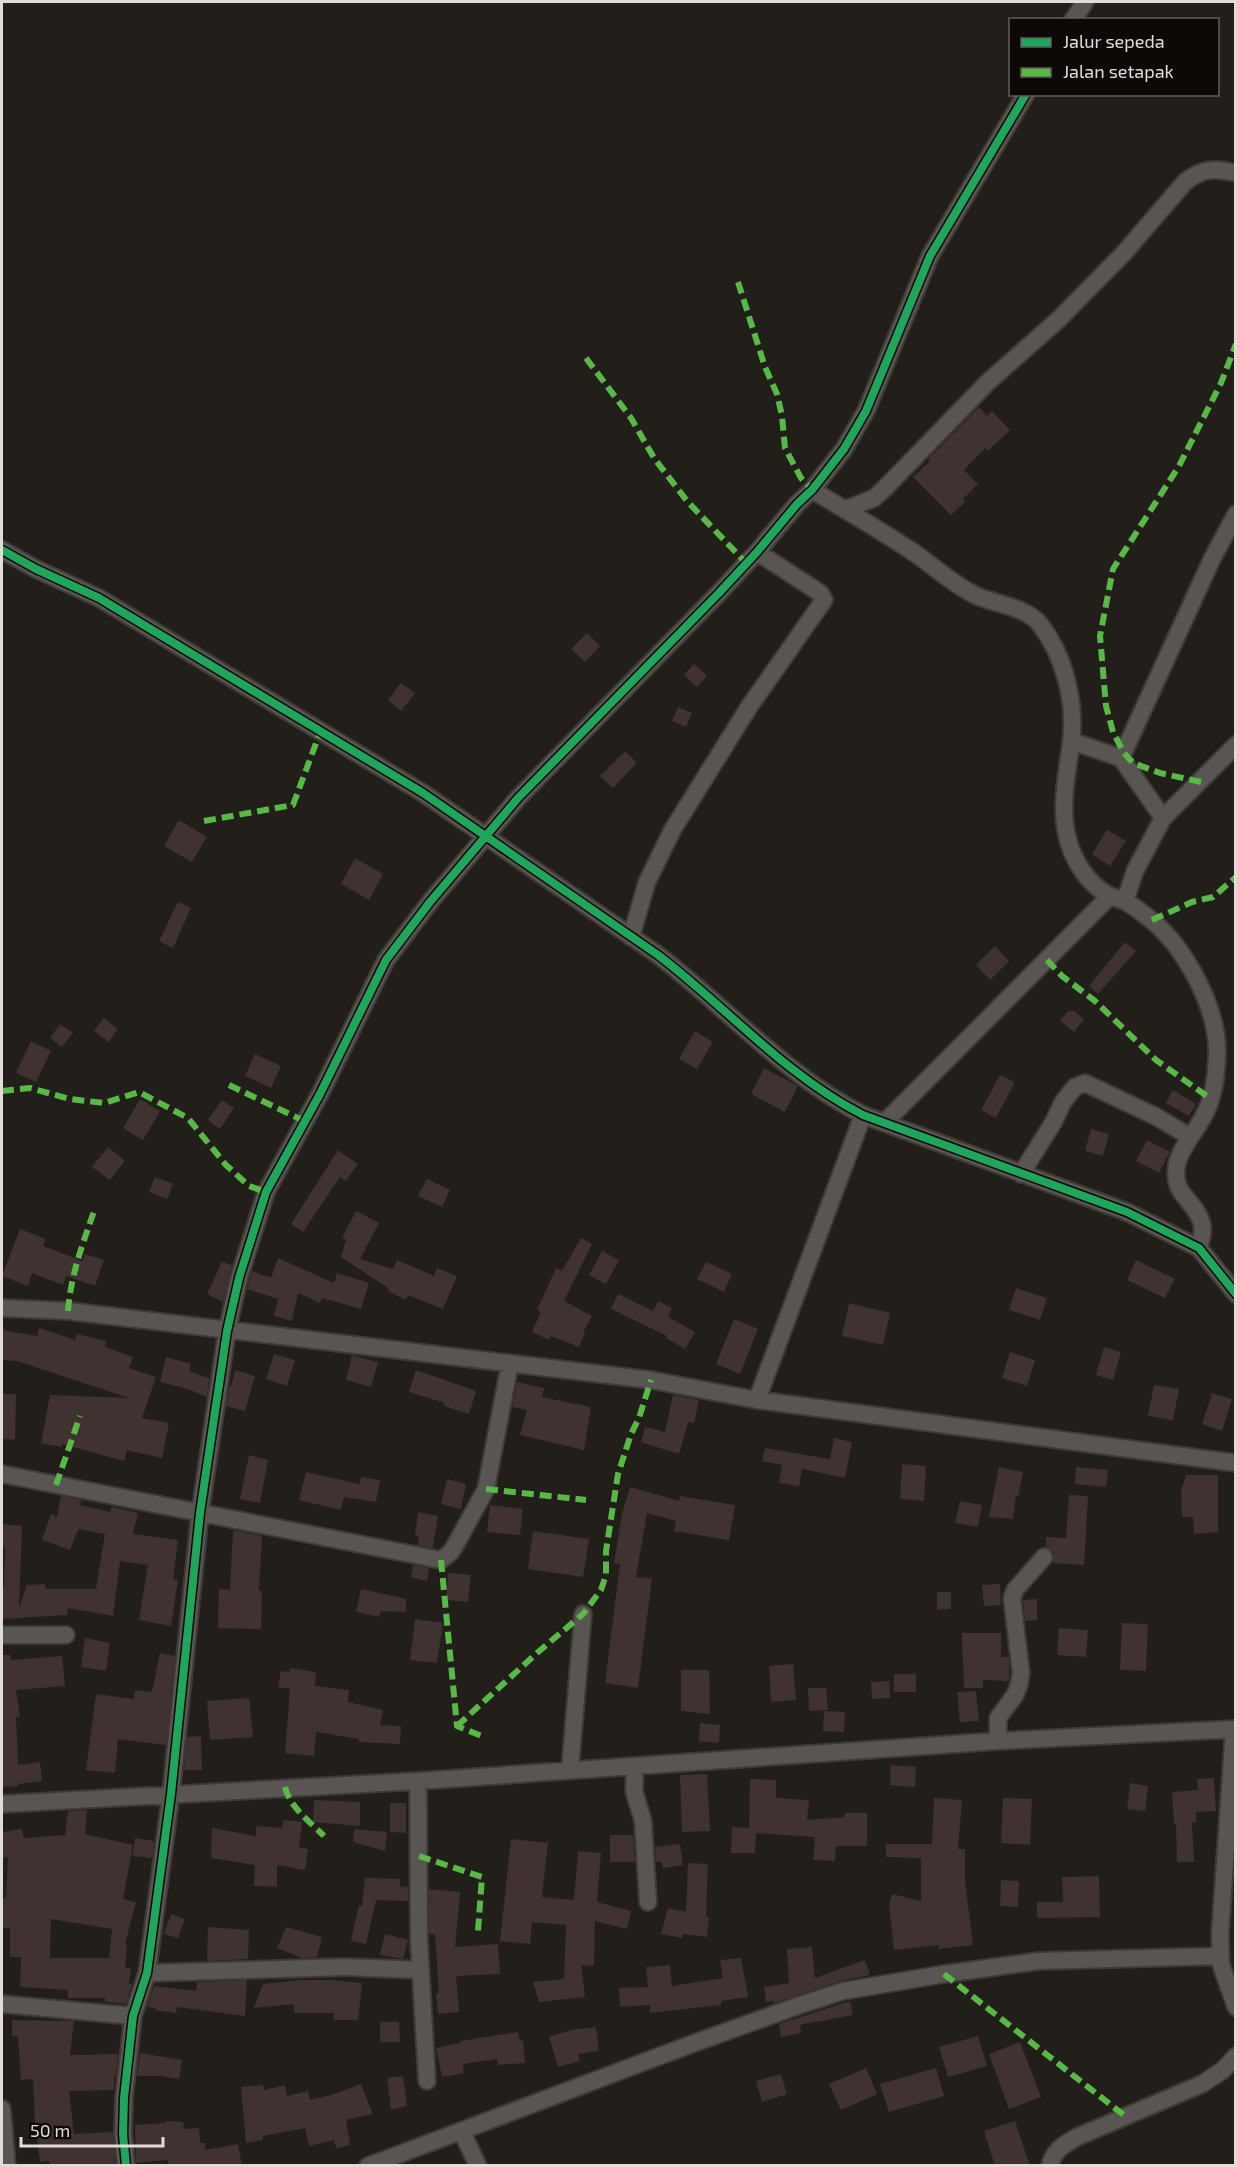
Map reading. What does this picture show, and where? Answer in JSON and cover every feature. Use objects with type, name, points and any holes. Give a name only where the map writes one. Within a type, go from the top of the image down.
[{"type":"street","points":[[1074,18],[1084,2]]},
{"type":"street","points":[[126,2166],[123,2104],[133,2016],[147,1973],[171,1794],[200,1513],[227,1331],[238,1278],[267,1192],[320,1094],[386,960],[430,902],[518,798],[757,552],[797,504],[812,490],[858,427],[930,256],[1025,96]]},
{"type":"street","points":[[845,510],[874,498],[883,490],[988,382],[1083,295],[1124,253],[1185,182],[1197,173],[1208,169],[1236,173]]},
{"type":"street","points":[[812,490],[879,529],[974,594],[1025,613],[1034,619],[1045,632],[1060,660],[1070,689],[1071,741],[1065,781],[1067,837],[1078,864],[1093,884],[1152,920],[1170,939],[1202,989],[1212,1021],[1217,1053],[1211,1099],[1204,1117],[1177,1162],[1178,1189],[1202,1224],[1203,1233],[1199,1248]]},
{"type":"street","points":[[1121,758],[1202,580],[1236,514]]},
{"type":"street","points":[[2,550],[36,569],[99,598],[423,793],[688,978],[799,1074],[827,1095],[863,1115],[1128,1212],[1199,1248],[1236,1294]]},
{"type":"street","points":[[632,937],[647,882],[673,829],[749,707],[824,600],[819,593],[757,552]]},
{"type":"street","points":[[1071,741],[1121,758],[1163,818]]},
{"type":"street","points":[[884,1123],[1118,899],[1163,818],[1236,745]]},
{"type":"street","points":[[1021,1174],[1053,1123],[1063,1101],[1075,1088],[1085,1083],[1157,1117],[1190,1137]]},
{"type":"street","points":[[757,1400],[863,1115]]},
{"type":"street","points":[[2,1308],[68,1311],[651,1380],[757,1400],[1236,1463]]},
{"type":"street","points":[[2,1474],[441,1560],[451,1552],[486,1489],[510,1363]]},
{"type":"street","points":[[998,1741],[999,1718],[1015,1695],[1021,1673],[1012,1598],[1015,1590],[1044,1557]]},
{"type":"street","points":[[570,1770],[583,1614]]},
{"type":"street","points":[[2,1635],[66,1635]]},
{"type":"street","points":[[2,1804],[418,1781],[998,1741],[1235,1729],[1221,1965],[1236,2007]]},
{"type":"street","points":[[635,1767],[634,1791],[643,1821],[648,1902]]},
{"type":"street","points":[[418,1781],[419,1942],[427,2081]]},
{"type":"street","points":[[1224,1943],[1236,1966]]},
{"type":"street","points":[[368,2166],[462,2132],[531,2103],[843,1991],[944,1974],[1039,1962],[1224,1943]]},
{"type":"street","points":[[147,1973],[345,1967],[421,1970]]},
{"type":"street","points":[[2,2004],[133,2016]]},
{"type":"street","points":[[1050,2166],[1056,2152],[1064,2144],[1202,2084],[1223,2070],[1236,2056]]},
{"type":"street","points":[[2,2109],[7,2166]]},
{"type":"street","points":[[462,2132],[478,2166]]},
{"type":"building","points":[[979,407],[987,416],[992,411],[1010,430],[988,451],[985,448],[964,470],[978,484],[963,499],[965,502],[951,515],[913,477]]},
{"type":"building","points":[[587,633],[600,646],[585,662],[571,649]]},
{"type":"building","points":[[694,664],[707,676],[697,687],[684,675]]},
{"type":"building","points":[[401,683],[415,693],[401,711],[388,700]]},
{"type":"building","points":[[678,707],[692,713],[686,727],[672,721]]},
{"type":"building","points":[[625,751],[637,763],[613,788],[600,776]]},
{"type":"building","points":[[179,820],[207,837],[192,862],[164,846]]},
{"type":"building","points":[[1107,830],[1126,841],[1110,866],[1092,854]]},
{"type":"building","points":[[355,858],[383,874],[369,900],[341,884]]},
{"type":"building","points":[[178,902],[191,908],[173,948],[159,941]]},
{"type":"building","points":[[1125,942],[1136,951],[1098,994],[1089,986]]},
{"type":"building","points":[[995,946],[1009,961],[990,980],[976,965]]},
{"type":"building","points":[[1068,1011],[1074,1011],[1084,1019],[1074,1032],[1060,1021]]},
{"type":"building","points":[[104,1018],[118,1029],[109,1042],[94,1031]]},
{"type":"building","points":[[60,1024],[73,1033],[62,1047],[50,1038]]},
{"type":"building","points":[[695,1031],[713,1042],[697,1069],[679,1059]]},
{"type":"building","points":[[31,1041],[51,1051],[36,1082],[16,1073]]},
{"type":"building","points":[[255,1054],[281,1066],[271,1088],[245,1076]]},
{"type":"building","points":[[764,1068],[798,1086],[785,1112],[751,1094]]},
{"type":"building","points":[[1000,1075],[1015,1082],[996,1118],[981,1110]]},
{"type":"building","points":[[1173,1090],[1196,1104],[1189,1116],[1166,1103]]},
{"type":"building","points":[[140,1099],[160,1111],[143,1140],[123,1128]]},
{"type":"building","points":[[222,1100],[234,1108],[220,1129],[208,1120]]},
{"type":"building","points":[[1091,1129],[1109,1134],[1103,1156],[1085,1151]]},
{"type":"building","points":[[1147,1140],[1170,1152],[1159,1173],[1136,1161]]},
{"type":"building","points":[[108,1147],[125,1161],[110,1180],[92,1167]]},
{"type":"building","points":[[338,1150],[358,1164],[346,1181],[340,1177],[303,1232],[291,1224]]},
{"type":"building","points":[[155,1177],[173,1184],[167,1199],[149,1192]]},
{"type":"building","points":[[427,1179],[450,1190],[442,1207],[418,1196]]},
{"type":"building","points":[[356,1211],[379,1223],[360,1259],[393,1269],[397,1260],[434,1276],[437,1268],[457,1276],[443,1309],[408,1295],[406,1300],[388,1291],[389,1289],[341,1257],[346,1240],[342,1238]]},
{"type":"building","points":[[20,1229],[46,1239],[43,1246],[82,1261],[85,1254],[104,1260],[95,1286],[66,1276],[63,1285],[32,1273],[28,1286],[2,1276]]},
{"type":"building","points":[[581,1238],[592,1244],[564,1301],[592,1316],[583,1332],[585,1333],[579,1347],[551,1336],[549,1340],[532,1332],[541,1312],[537,1310],[556,1268],[562,1271]]},
{"type":"building","points":[[602,1251],[619,1260],[606,1284],[589,1275]]},
{"type":"building","points":[[278,1258],[334,1283],[337,1273],[369,1283],[361,1309],[322,1298],[320,1303],[298,1293],[292,1321],[274,1316],[278,1299],[247,1289],[252,1271],[271,1278]]},
{"type":"building","points":[[1136,1260],[1175,1279],[1165,1298],[1127,1280]]},
{"type":"building","points":[[222,1262],[232,1265],[223,1302],[207,1294]]},
{"type":"building","points":[[706,1262],[732,1274],[724,1292],[697,1279]]},
{"type":"building","points":[[1016,1288],[1047,1298],[1040,1320],[1009,1310]]},
{"type":"building","points":[[618,1294],[653,1311],[658,1301],[672,1308],[668,1317],[695,1332],[685,1349],[666,1338],[667,1336],[611,1309]]},
{"type":"building","points":[[849,1303],[890,1313],[883,1345],[842,1336]]},
{"type":"building","points":[[734,1319],[758,1329],[740,1374],[716,1364]]},
{"type":"building","points":[[39,1328],[75,1340],[77,1334],[106,1341],[105,1347],[133,1357],[129,1368],[156,1377],[142,1418],[169,1423],[162,1458],[127,1450],[124,1461],[62,1444],[62,1447],[41,1443],[50,1395],[129,1398],[17,1361],[2,1360],[2,1330],[37,1336]]},
{"type":"building","points":[[1104,1347],[1121,1352],[1113,1380],[1096,1375]]},
{"type":"building","points":[[1010,1352],[1035,1360],[1027,1386],[1002,1378]]},
{"type":"building","points":[[274,1354],[295,1360],[287,1386],[266,1379]]},
{"type":"building","points":[[352,1355],[378,1362],[371,1387],[346,1380]]},
{"type":"building","points":[[166,1357],[191,1364],[189,1371],[209,1378],[207,1397],[188,1389],[160,1382]]},
{"type":"building","points":[[235,1370],[255,1376],[245,1411],[226,1406]]},
{"type":"building","points":[[416,1370],[476,1391],[469,1414],[444,1406],[445,1403],[409,1392]]},
{"type":"building","points":[[517,1382],[544,1388],[542,1397],[591,1407],[584,1450],[520,1435],[527,1410],[512,1407]]},
{"type":"building","points":[[1154,1385],[1179,1389],[1173,1420],[1148,1416]]},
{"type":"building","points":[[1212,1393],[1232,1399],[1222,1431],[1202,1424]]},
{"type":"building","points":[[2,1394],[16,1394],[15,1440],[2,1439]]},
{"type":"building","points":[[673,1395],[699,1400],[694,1423],[688,1422],[679,1454],[641,1442],[645,1427],[665,1432]]},
{"type":"building","points":[[834,1438],[852,1442],[845,1478],[802,1469],[799,1486],[779,1483],[782,1465],[762,1461],[765,1448],[830,1459]]},
{"type":"building","points":[[249,1455],[268,1460],[260,1503],[240,1499]]},
{"type":"building","points":[[902,1464],[926,1466],[924,1501],[900,1499]]},
{"type":"building","points":[[999,1467],[1023,1472],[1018,1497],[1016,1496],[1013,1519],[989,1517]]},
{"type":"building","points":[[1076,1467],[1108,1470],[1106,1487],[1075,1484]]},
{"type":"building","points":[[306,1472],[360,1484],[361,1477],[380,1480],[376,1502],[344,1497],[341,1510],[299,1500]]},
{"type":"building","points":[[1186,1475],[1218,1475],[1218,1532],[1194,1534],[1193,1517],[1182,1517],[1181,1491]]},
{"type":"building","points":[[447,1479],[466,1484],[461,1509],[441,1504]]},
{"type":"building","points":[[630,1487],[679,1501],[680,1496],[735,1505],[729,1540],[674,1531],[676,1521],[647,1513],[636,1577],[652,1578],[638,1688],[605,1683],[620,1564],[614,1563],[622,1514]]},
{"type":"building","points":[[1069,1495],[1088,1496],[1084,1565],[1052,1563],[1054,1553],[1046,1547],[1046,1537],[1066,1538]]},
{"type":"building","points":[[61,1496],[81,1500],[80,1505],[110,1512],[112,1507],[138,1513],[133,1534],[178,1540],[173,1579],[178,1580],[171,1626],[139,1620],[148,1565],[120,1561],[113,1616],[68,1608],[67,1615],[2,1619],[5,1547],[2,1546],[2,1524],[22,1526],[19,1608],[27,1585],[45,1584],[46,1589],[96,1589],[105,1534],[78,1529],[70,1550],[42,1540],[51,1514],[57,1517]]},
{"type":"building","points":[[960,1501],[982,1505],[978,1527],[955,1523]]},
{"type":"building","points":[[490,1505],[523,1509],[520,1535],[487,1532]]},
{"type":"building","points":[[418,1512],[438,1516],[433,1548],[418,1545],[419,1536],[415,1535]]},
{"type":"building","points":[[233,1530],[262,1536],[259,1591],[262,1591],[261,1629],[218,1628],[219,1589],[230,1590]]},
{"type":"building","points":[[533,1531],[589,1539],[583,1577],[528,1569]]},
{"type":"building","points":[[413,1565],[429,1568],[427,1581],[411,1577]]},
{"type":"building","points":[[448,1573],[471,1575],[468,1602],[446,1600]]},
{"type":"building","points":[[1000,1584],[1001,1605],[984,1606],[982,1585]]},
{"type":"building","points":[[361,1589],[406,1599],[406,1612],[381,1611],[379,1617],[356,1612]]},
{"type":"building","points":[[937,1592],[951,1592],[951,1609],[937,1610]]},
{"type":"building","points":[[1037,1599],[1037,1620],[1025,1621],[1023,1600]]},
{"type":"building","points":[[415,1619],[443,1623],[437,1663],[410,1660]]},
{"type":"building","points":[[1122,1623],[1148,1624],[1146,1671],[1120,1670]]},
{"type":"building","points":[[1059,1628],[1088,1630],[1086,1657],[1057,1655]]},
{"type":"building","points":[[962,1633],[1001,1633],[1001,1657],[1009,1657],[1009,1681],[983,1680],[983,1688],[964,1688]]},
{"type":"building","points":[[85,1638],[110,1643],[106,1671],[81,1667]]},
{"type":"building","points":[[160,1653],[175,1656],[166,1745],[118,1739],[115,1773],[86,1770],[96,1694],[134,1699],[135,1690],[152,1692]]},
{"type":"building","points":[[2,1655],[10,1655],[11,1660],[62,1656],[65,1686],[16,1690],[20,1717],[16,1717],[18,1765],[40,1762],[42,1781],[2,1787]]},
{"type":"building","points":[[793,1664],[796,1700],[771,1702],[769,1666]]},
{"type":"building","points":[[290,1668],[316,1672],[315,1686],[349,1690],[348,1702],[383,1710],[380,1725],[401,1726],[400,1744],[359,1742],[359,1739],[316,1732],[314,1756],[285,1753],[290,1689],[278,1687],[281,1671],[289,1672]]},
{"type":"building","points":[[681,1670],[709,1670],[710,1714],[681,1711]]},
{"type":"building","points":[[894,1674],[916,1674],[916,1692],[894,1692]]},
{"type":"building","points":[[889,1681],[890,1698],[872,1699],[871,1682]]},
{"type":"building","points":[[808,1688],[826,1688],[828,1710],[809,1711]]},
{"type":"building","points":[[976,1691],[979,1721],[960,1722],[957,1692]]},
{"type":"building","points":[[249,1698],[253,1737],[210,1740],[207,1701]]},
{"type":"building","points":[[824,1711],[845,1712],[844,1732],[823,1731]]},
{"type":"building","points":[[700,1723],[720,1725],[719,1743],[699,1741]]},
{"type":"building","points":[[201,1736],[202,1770],[184,1770],[187,1737]]},
{"type":"building","points":[[891,1765],[916,1767],[915,1787],[890,1785]]},
{"type":"building","points":[[707,1774],[710,1831],[682,1832],[680,1775]]},
{"type":"building","points":[[1214,1778],[1216,1811],[1196,1812],[1196,1822],[1192,1823],[1194,1862],[1177,1862],[1172,1792],[1198,1790],[1197,1779]]},
{"type":"building","points":[[750,1779],[776,1780],[776,1798],[809,1800],[807,1820],[845,1817],[845,1813],[867,1813],[867,1846],[836,1846],[835,1861],[813,1860],[815,1837],[756,1833],[755,1853],[731,1853],[732,1827],[749,1828]]},
{"type":"building","points":[[1130,1783],[1148,1786],[1145,1811],[1127,1809]]},
{"type":"building","points":[[934,1798],[962,1800],[958,1849],[965,1849],[965,1880],[973,1945],[938,1949],[938,1945],[894,1950],[889,1905],[892,1894],[921,1901],[921,1858],[886,1857],[886,1844],[932,1844]]},
{"type":"building","points":[[1003,1798],[1032,1799],[1030,1845],[1001,1843]]},
{"type":"building","points":[[314,1800],[360,1802],[360,1826],[313,1822]]},
{"type":"building","points":[[390,1803],[406,1803],[406,1833],[390,1832]]},
{"type":"building","points":[[87,1810],[85,1834],[133,1845],[123,1899],[136,1902],[125,1944],[127,1945],[125,1968],[131,1968],[129,1984],[132,1984],[126,2004],[105,2002],[105,1998],[68,1998],[68,1990],[20,1987],[21,1957],[10,1957],[10,1928],[2,1928],[2,1898],[6,1898],[8,1857],[2,1858],[2,1832],[22,1829],[24,1838],[65,1835],[68,1811]],"holes":[[[51,1919],[112,1929],[109,1958],[50,1958]]]},
{"type":"building","points":[[284,1820],[302,1822],[299,1847],[308,1849],[305,1870],[277,1865],[277,1887],[254,1886],[255,1865],[211,1858],[212,1828],[256,1836],[256,1826],[282,1828]]},
{"type":"building","points":[[354,1829],[387,1832],[385,1851],[353,1842]]},
{"type":"building","points":[[610,1835],[633,1835],[635,1862],[610,1862]]},
{"type":"building","points":[[135,1838],[154,1841],[152,1858],[133,1856]]},
{"type":"building","points":[[511,1839],[548,1843],[542,1897],[574,1900],[578,1851],[601,1853],[597,1902],[631,1911],[627,1929],[595,1921],[594,1966],[581,1965],[585,1997],[539,2002],[533,1982],[564,1979],[566,1925],[532,1922],[530,1944],[500,1941]]},
{"type":"building","points":[[680,1844],[683,1865],[663,1868],[662,1862],[656,1862],[655,1847]]},
{"type":"building","points":[[688,1863],[708,1864],[707,1937],[683,1934],[682,1938],[661,1934],[668,1908],[686,1912]]},
{"type":"building","points":[[1099,1876],[1100,1917],[1037,1918],[1037,1902],[1063,1902],[1062,1877]]},
{"type":"building","points":[[365,1878],[400,1879],[400,1886],[408,1887],[408,1901],[376,1900],[366,1944],[351,1941],[359,1905],[362,1906]]},
{"type":"building","points":[[1001,1880],[1019,1881],[1018,1907],[1000,1906]]},
{"type":"building","points":[[429,1889],[460,1892],[455,1947],[498,1944],[500,1974],[456,1976],[459,2012],[438,2014],[435,1935],[429,1934]]},
{"type":"building","points":[[171,1914],[185,1919],[178,1938],[164,1934]]},
{"type":"building","points":[[208,1927],[249,1930],[248,1959],[207,1961]]},
{"type":"building","points":[[286,1927],[322,1937],[317,1957],[302,1958],[277,1948]]},
{"type":"building","points":[[385,1934],[408,1940],[403,1959],[380,1955]]},
{"type":"building","points":[[812,1947],[815,1978],[865,1960],[870,1975],[840,1981],[774,2003],[774,2001],[766,2002],[764,1987],[789,1983],[787,1949]]},
{"type":"building","points":[[741,1958],[748,1997],[721,2001],[721,2005],[650,2013],[650,2005],[620,2007],[619,1988],[648,1987],[646,1967],[670,1965],[672,1986],[723,1978],[720,1960]]},
{"type":"building","points":[[247,1980],[245,2016],[177,2007],[176,2013],[147,2007],[154,1986],[196,1991],[197,1982]]},
{"type":"building","points":[[300,1980],[362,1983],[358,2020],[334,2020],[334,2013],[294,2013],[294,2004],[254,2008],[263,1984]]},
{"type":"building","points":[[850,2001],[853,2015],[800,2025],[801,2033],[781,2037],[779,2024]]},
{"type":"building","points":[[12,2020],[74,2021],[70,2055],[118,2054],[114,2090],[69,2091],[74,2134],[113,2132],[115,2165],[50,2166],[49,2161],[40,2162],[33,2079],[21,2080],[18,2037],[12,2036]]},
{"type":"building","points":[[380,2022],[399,2022],[400,2042],[380,2042]]},
{"type":"building","points":[[596,2027],[599,2051],[578,2054],[580,2061],[558,2067],[549,2037],[571,2030]]},
{"type":"building","points":[[518,2032],[520,2041],[523,2040],[525,2063],[498,2065],[497,2059],[463,2064],[464,2073],[442,2077],[436,2048],[460,2043],[460,2041]]},
{"type":"building","points":[[978,2036],[987,2066],[948,2077],[939,2047]]},
{"type":"building","points":[[1020,2042],[1041,2097],[1009,2109],[989,2054]]},
{"type":"building","points":[[140,2053],[182,2060],[179,2079],[137,2076]]},
{"type":"building","points":[[866,2068],[877,2094],[841,2110],[829,2084]]},
{"type":"building","points":[[936,2068],[944,2096],[889,2112],[880,2084]]},
{"type":"building","points":[[781,2074],[787,2094],[762,2102],[756,2081]]},
{"type":"building","points":[[403,2076],[407,2106],[391,2110],[387,2078]]},
{"type":"building","points":[[361,2084],[373,2114],[346,2120],[350,2145],[336,2148],[334,2140],[309,2146],[305,2128],[263,2136],[263,2140],[246,2143],[241,2087],[263,2085],[264,2090],[285,2085],[287,2096],[308,2091],[310,2100]]},
{"type":"building","points":[[166,2121],[184,2122],[183,2129],[199,2128],[200,2143],[205,2143],[205,2150],[238,2144],[242,2166],[168,2166],[168,2160],[136,2163],[135,2125],[166,2123]]},
{"type":"building","points":[[1015,2121],[1030,2166],[995,2166],[984,2131]]},
{"type":"marked path","points":[[738,282],[765,367],[777,394],[785,448],[801,478],[812,490]]},
{"type":"marked path","points":[[1201,782],[1160,773],[1133,763],[1124,753],[1113,732],[1106,706],[1100,636],[1113,569],[1179,466],[1221,383],[1236,344]]},
{"type":"marked path","points":[[586,358],[631,418],[654,458],[687,501],[746,563]]},
{"type":"marked path","points":[[204,821],[293,805],[321,730]]},
{"type":"marked path","points":[[1152,920],[1192,902],[1213,897],[1236,877]]},
{"type":"marked path","points":[[1047,960],[1062,976],[1095,1001],[1156,1060],[1211,1099]]},
{"type":"marked path","points":[[229,1085],[304,1121]]},
{"type":"marked path","points":[[2,1091],[30,1088],[70,1099],[104,1103],[139,1092],[188,1118],[226,1165],[249,1186],[266,1192]]},
{"type":"marked path","points":[[68,1311],[75,1271],[95,1208]]},
{"type":"marked path","points":[[457,1726],[583,1614],[601,1590],[606,1575],[606,1551],[618,1474],[651,1380]]},
{"type":"marked path","points":[[56,1485],[80,1416]]},
{"type":"marked path","points":[[486,1489],[586,1500]]},
{"type":"marked path","points":[[441,1560],[457,1726],[484,1737]]},
{"type":"marked path","points":[[285,1787],[295,1807],[324,1836]]},
{"type":"marked path","points":[[419,1856],[482,1877],[478,1931]]},
{"type":"marked path","points":[[944,1974],[1125,2116]]},
{"type":"cycle path","points":[[126,2166],[123,2134],[124,2098],[133,2016],[147,1973],[171,1794],[200,1513],[227,1331],[239,1278],[266,1192],[320,1094],[386,960],[430,902],[518,798],[757,552],[797,504],[812,490],[844,449],[866,411],[930,256],[1025,96]]},
{"type":"cycle path","points":[[2,550],[36,569],[99,598],[423,793],[658,955],[782,1061],[835,1099],[863,1115],[1127,1212],[1199,1248],[1236,1294]]}]
